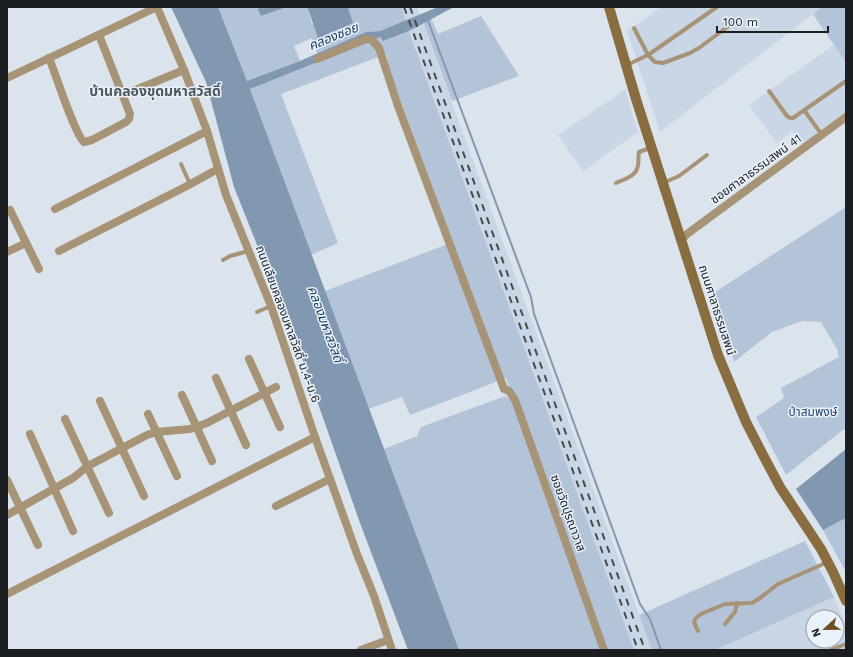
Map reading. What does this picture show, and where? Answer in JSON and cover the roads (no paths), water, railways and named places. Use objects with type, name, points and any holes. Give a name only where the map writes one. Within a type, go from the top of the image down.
[{"type":"street","points":[[7,78],[157,7]]},
{"type":"street","name":"ถนนเลียบคลองมหาสวัสดิ์ ม.4-ม.6","points":[[157,7],[184,70],[207,130],[226,195],[250,251],[271,306],[315,437],[357,554],[374,596],[392,650]]},
{"type":"street","name":"ถนนศาลาธรรมสพน์","points":[[609,7],[662,183],[718,355],[746,422],[777,482],[828,562],[846,601]]},
{"type":"street","points":[[49,58],[65,102],[82,141],[88,142],[129,119],[130,114],[99,35]]},
{"type":"street","name":"ซอยวัดปุรณาวาส","points":[[317,59],[366,39],[372,40],[379,48],[398,106],[504,389],[509,391],[515,400],[604,650]]},
{"type":"street","points":[[123,95],[184,70]]},
{"type":"street","name":"ซอยศาลาธรรมสพน์ 41","points":[[681,241],[687,234],[846,117]]},
{"type":"street","points":[[55,209],[207,130]]},
{"type":"street","points":[[59,251],[190,185],[218,168]]},
{"type":"street","points":[[10,210],[38,268]]},
{"type":"street","points":[[7,252],[26,243]]},
{"type":"street","points":[[249,359],[280,427]]},
{"type":"street","points":[[216,378],[246,444]]},
{"type":"street","points":[[7,515],[73,478],[88,466],[147,435],[156,432],[190,429],[276,387]]},
{"type":"street","points":[[182,395],[212,461]]},
{"type":"street","points":[[100,401],[144,496]]},
{"type":"street","points":[[148,414],[177,476]]},
{"type":"street","points":[[66,419],[109,513]]},
{"type":"street","points":[[30,434],[73,531]]},
{"type":"street","points":[[7,594],[315,437]]},
{"type":"street","points":[[276,506],[330,479]]},
{"type":"street","points":[[7,480],[38,546]]},
{"type":"street","points":[[361,650],[388,640]]},
{"type":"lane","points":[[626,65],[648,55],[717,7]]},
{"type":"lane","points":[[634,28],[648,55],[655,62],[663,63],[699,48],[734,22]]},
{"type":"lane","points":[[769,91],[787,116],[793,118],[846,81]]},
{"type":"lane","points":[[804,110],[822,135]]},
{"type":"lane","points":[[616,183],[632,176],[638,168],[639,152],[652,147]]},
{"type":"lane","points":[[662,183],[679,176],[707,156]]},
{"type":"lane","points":[[181,164],[190,185]]},
{"type":"lane","points":[[223,260],[230,256],[250,251]]},
{"type":"lane","points":[[257,312],[271,306]]},
{"type":"lane","points":[[698,631],[694,622],[701,614],[725,604],[752,603],[778,584],[828,562]]},
{"type":"lane","points":[[724,624],[735,612],[737,603]]},
{"type":"lane","points":[[830,650],[846,644]]},
{"type":"water","name":"คลองมหาสวัสดิ์","points":[[171,7],[218,7],[247,81],[300,61],[366,32],[380,31],[438,7],[454,7],[409,31],[383,41],[380,37],[250,89],[459,650],[408,650],[360,523],[302,358],[234,187],[206,82]]},
{"type":"water","points":[[259,7],[287,7],[261,16],[258,10]]},
{"type":"water","points":[[306,7],[348,7],[353,23],[318,38]]},
{"type":"water","points":[[846,449],[846,518],[823,530],[796,489]]},
{"type":"waterway","points":[[427,18],[531,297],[534,314],[640,604],[650,619],[661,650]]},
{"type":"railway","points":[[404,7],[638,650]]},
{"type":"railway","points":[[410,7],[645,650]]},
{"type":"district","name":"บ้านคลองขุดมหาสวัสดิ์","points":[[155,91]]},
{"type":"water label","name":"คลองซอย","points":[[333,36]]},
{"type":"park label","name":"ป่าสมพงษ์","points":[[813,412]]}]
